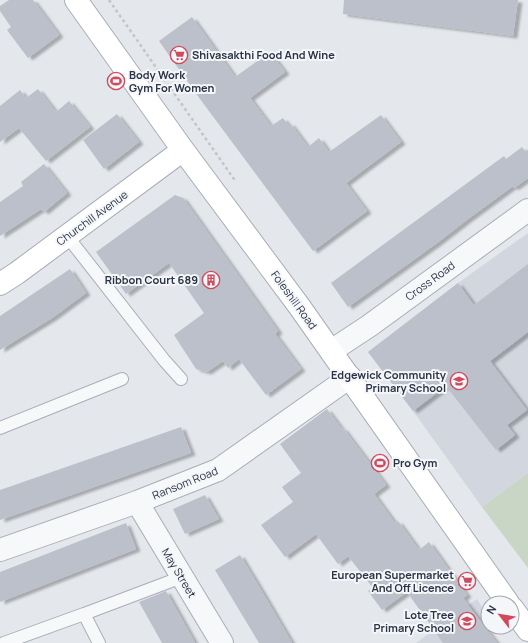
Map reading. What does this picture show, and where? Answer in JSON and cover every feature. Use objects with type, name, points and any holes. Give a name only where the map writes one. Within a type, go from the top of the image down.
[{"type":"main road","name":"Foleshill Road","points":[[76,0],[183,150],[350,377],[502,595]]},
{"type":"main road","name":"Churchill Avenue","points":[[0,284],[183,150]]},
{"type":"main road","points":[[520,619],[528,630]]},
{"type":"street","name":"Cross Road","points":[[331,351],[369,326],[528,210]]},
{"type":"street","name":"Ransom Road","points":[[0,550],[137,502],[218,470],[350,377]]},
{"type":"street","name":"May Street","points":[[137,502],[222,643]]},
{"type":"lane","points":[[67,236],[164,360],[181,379]]},
{"type":"lane","points":[[0,428],[122,379]]},
{"type":"lane","points":[[4,643],[182,577]]},
{"type":"lane","points":[[84,614],[99,643]]},
{"type":"path","points":[[109,0],[237,184]]},
{"type":"shaded area","name":"Edgewick Community Primary School","points":[[528,233],[528,473],[482,507],[413,411],[368,352],[458,283]]},
{"type":"shaded area","name":"Lote Tree Primary School","points":[[477,599],[480,604],[480,635],[486,635],[475,643],[416,643]]},
{"type":"green space","points":[[528,473],[528,568],[482,507]]},
{"type":"building","points":[[9,0],[33,0],[59,35],[28,58],[7,30],[11,27],[0,11],[0,6]]},
{"type":"building","points":[[344,0],[518,0],[513,36],[343,14]]},
{"type":"building","points":[[192,17],[235,77],[270,52],[285,72],[250,98],[271,126],[283,118],[288,125],[290,123],[308,147],[319,138],[329,152],[381,115],[401,142],[346,183],[367,211],[313,251],[200,99],[159,41]]},
{"type":"building","points":[[38,89],[56,112],[69,101],[90,127],[46,161],[19,128],[0,142],[0,106],[20,90],[26,98]]},
{"type":"building","points":[[117,114],[139,142],[104,169],[83,140]]},
{"type":"building","points":[[522,147],[528,155],[528,178],[514,188],[513,186],[348,307],[331,283],[504,156],[506,159]]},
{"type":"building","points":[[44,164],[67,193],[44,212],[41,209],[0,236],[0,202],[23,186],[21,182]]},
{"type":"building","name":"Ribbon Court 689","points":[[175,195],[183,198],[278,331],[275,334],[301,369],[266,395],[239,359],[228,368],[223,361],[207,372],[196,369],[174,335],[204,313],[169,263],[126,294],[96,252]]},
{"type":"building","points":[[528,264],[528,332],[490,361],[527,410],[507,425],[515,435],[496,450],[446,386],[413,411],[368,352],[458,283],[474,305]]},
{"type":"building","points":[[70,269],[86,293],[52,318],[0,350],[0,316]]},
{"type":"building","points":[[327,409],[386,485],[374,494],[395,523],[398,521],[419,550],[429,542],[467,595],[463,598],[480,620],[480,635],[491,635],[497,643],[443,643],[407,592],[382,610],[368,591],[373,588],[348,556],[338,564],[316,534],[285,557],[261,525],[293,502],[282,487],[301,473],[280,444]]},
{"type":"building","points":[[181,427],[191,453],[0,520],[0,490]]},
{"type":"building","points":[[205,495],[219,519],[185,534],[173,509]]},
{"type":"building","points":[[126,523],[136,549],[0,602],[0,572]]},
{"type":"building","points":[[240,555],[292,643],[259,643],[215,570]]},
{"type":"building","points":[[166,591],[195,643],[162,643],[139,602]]},
{"type":"place","name":"Shivasakthi Food And Wine","points":[[179,55]]},
{"type":"place","name":"Body Work Gym For Women","points":[[116,81]]},
{"type":"place","name":"Ribbon Court 689","points":[[211,280]]},
{"type":"place","name":"Edgewick Community Primary School","points":[[459,381]]},
{"type":"place","name":"Pro Gym","points":[[380,463]]},
{"type":"place","name":"European Supermarket And Off Licence","points":[[467,581]]},
{"type":"place","name":"Lote Tree Primary School","points":[[467,621]]}]
